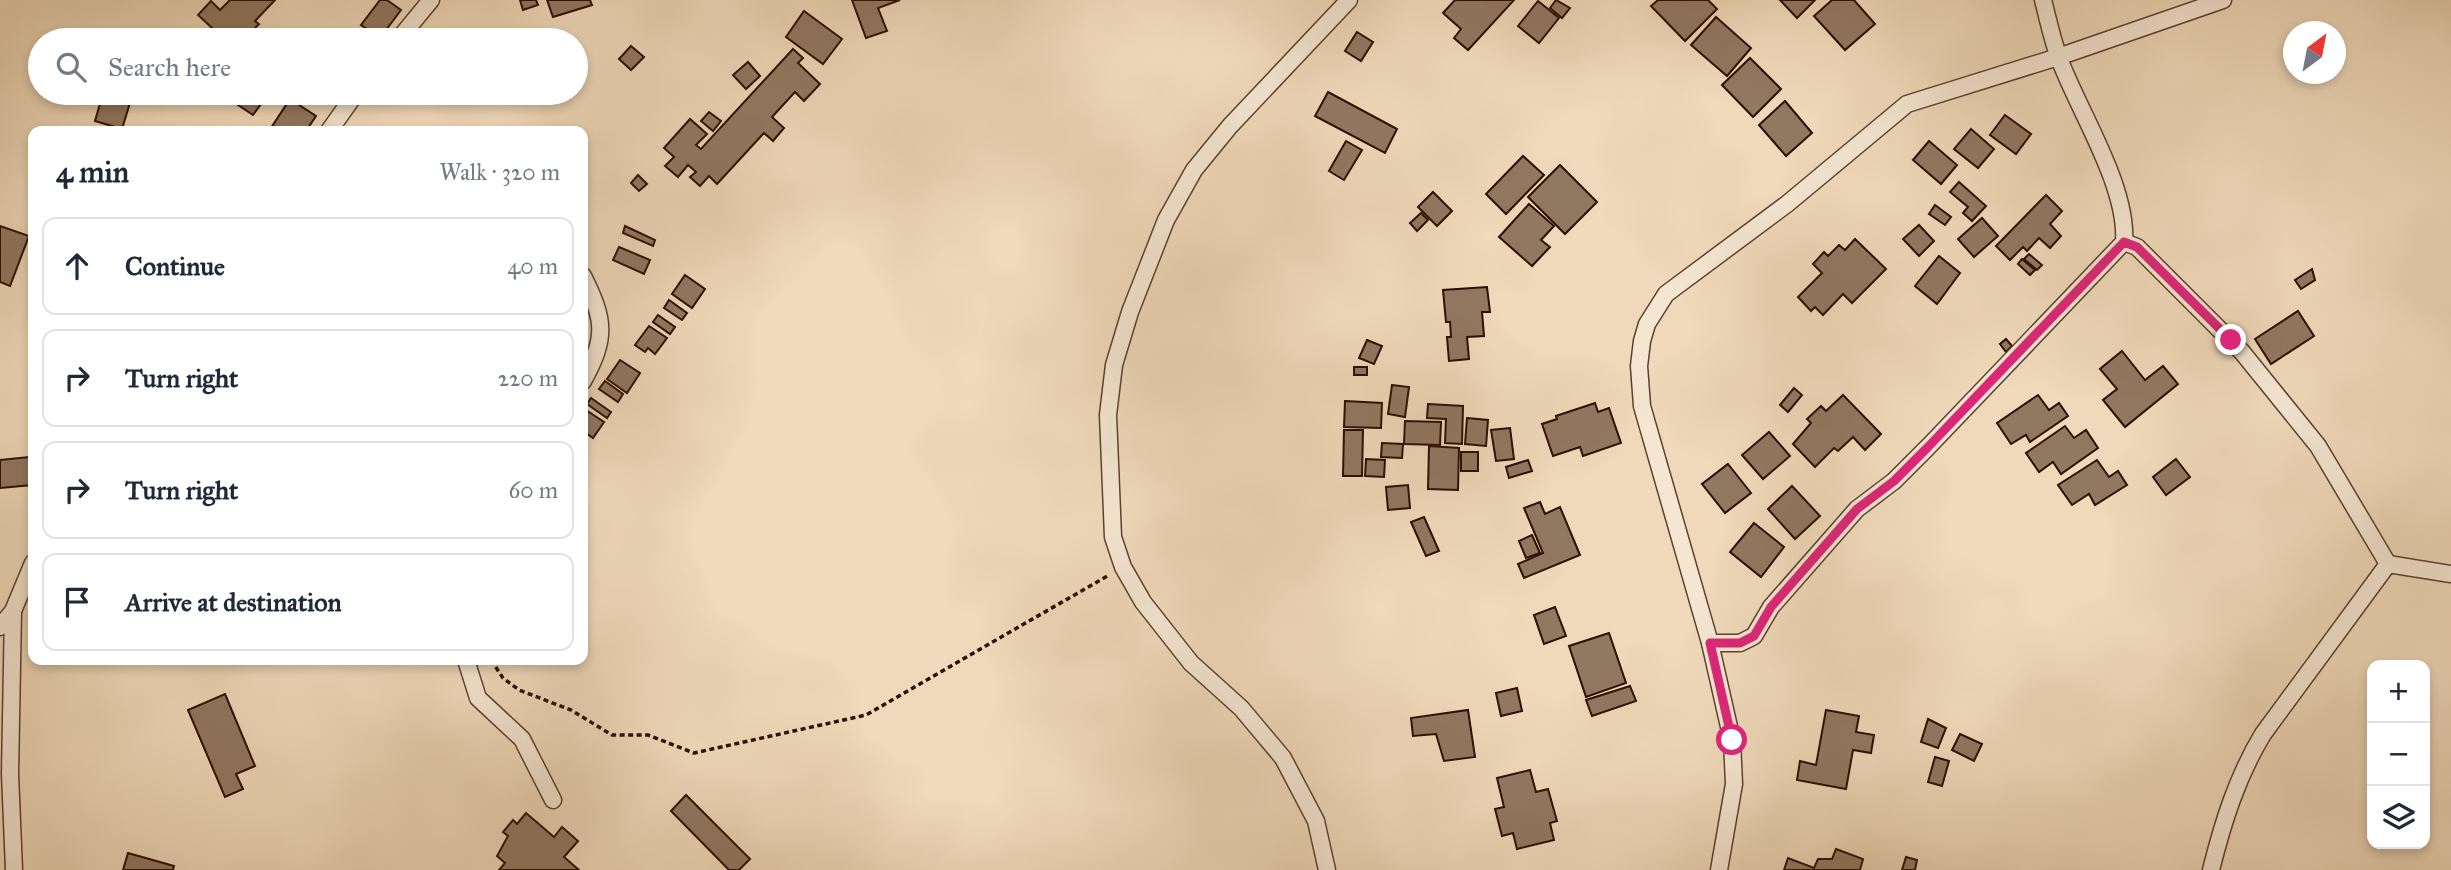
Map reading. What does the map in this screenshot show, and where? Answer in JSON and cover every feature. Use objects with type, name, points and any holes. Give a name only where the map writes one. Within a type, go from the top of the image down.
[{"type":"street","points":[[408,28],[431,0]]},
{"type":"street","points":[[1327,870],[1316,821],[1283,758],[1241,708],[1191,663],[1143,602],[1123,567],[1113,537],[1108,415],[1118,352],[1166,220],[1195,170],[1230,126],[1349,0]]},
{"type":"street","points":[[2043,0],[2058,57],[2105,162],[2120,209],[2124,242]]},
{"type":"street","points":[[1719,870],[1734,784],[1734,757],[1710,643],[1642,406],[1639,366],[1642,341],[1656,308],[1682,281],[1787,204],[1907,104],[2058,57],[2222,0]]},
{"type":"street","points":[[333,126],[347,105]]},
{"type":"street","points":[[2124,242],[2137,247],[2242,352],[2318,446],[2388,564]]},
{"type":"street","points":[[1710,643],[1740,643],[1754,636],[1771,607],[1857,509],[1894,481],[1928,447],[2124,242]]},
{"type":"street","points":[[588,286],[595,300],[601,331],[599,352],[588,372]]},
{"type":"street","points":[[2388,564],[2451,574]]},
{"type":"street","points":[[2211,870],[2221,828],[2247,761],[2263,734],[2388,564]]},
{"type":"street","points":[[0,626],[13,611],[28,576]]},
{"type":"street","points":[[13,611],[10,774],[13,870]]},
{"type":"street","points":[[468,665],[478,698],[522,739],[553,800]]},
{"type":"street","points":[[0,856],[13,870]]},
{"type":"path","points":[[494,665],[503,678],[519,690],[571,710],[612,735],[648,736],[694,753],[866,715],[1123,567]]},
{"type":"building","points":[[230,0],[275,0],[255,21],[259,24],[255,28],[212,28],[198,15],[211,1],[220,10]]},
{"type":"building","points":[[380,0],[387,0],[401,10],[388,28],[365,28],[361,25]]},
{"type":"building","points":[[520,0],[536,0],[538,5],[523,10]]},
{"type":"building","points":[[547,0],[590,0],[592,5],[553,17]]},
{"type":"building","points":[[852,0],[900,0],[878,8],[887,31],[866,38]]},
{"type":"building","points":[[1455,0],[1514,0],[1468,50],[1454,38],[1461,29],[1443,13]]},
{"type":"building","points":[[1556,0],[1570,8],[1562,18],[1550,8]]},
{"type":"building","points":[[1658,0],[1708,0],[1717,9],[1685,41],[1651,6]]},
{"type":"building","points":[[1780,0],[1815,0],[1797,18]]},
{"type":"building","points":[[1832,0],[1854,0],[1875,24],[1845,50],[1814,16]]},
{"type":"building","points":[[1538,1],[1559,18],[1539,43],[1518,26]]},
{"type":"building","points":[[804,11],[842,39],[823,64],[786,37]]},
{"type":"building","points":[[1716,17],[1751,48],[1727,76],[1691,45]]},
{"type":"building","points":[[1357,32],[1373,42],[1361,61],[1345,51]]},
{"type":"building","points":[[631,46],[644,57],[631,70],[619,59]]},
{"type":"building","points":[[793,49],[803,58],[798,63],[820,84],[804,101],[795,92],[772,117],[784,128],[773,141],[764,133],[717,184],[709,176],[700,186],[690,177],[696,172],[688,165],[678,177],[665,166],[674,157],[664,148],[690,119],[707,134],[696,145],[701,149]]},
{"type":"building","points":[[1750,58],[1781,89],[1753,117],[1722,85]]},
{"type":"building","points":[[748,62],[760,76],[746,89],[733,75]]},
{"type":"building","points":[[1328,92],[1397,129],[1385,153],[1315,116]]},
{"type":"building","points":[[1785,101],[1812,133],[1786,156],[1759,125]]},
{"type":"building","points":[[100,105],[129,105],[123,126],[95,121]]},
{"type":"building","points":[[238,105],[260,105],[253,115]]},
{"type":"building","points":[[286,105],[299,105],[316,116],[309,126],[272,126]]},
{"type":"building","points":[[709,112],[721,121],[713,131],[701,121]]},
{"type":"building","points":[[2005,115],[2031,134],[2016,154],[1990,135]]},
{"type":"building","points":[[1971,129],[1994,149],[1978,168],[1954,149]]},
{"type":"building","points":[[1346,141],[1362,150],[1344,180],[1329,171]]},
{"type":"building","points":[[1929,141],[1957,165],[1941,184],[1913,160]]},
{"type":"building","points":[[1523,156],[1544,175],[1506,214],[1486,194]]},
{"type":"building","points":[[1560,165],[1597,202],[1565,234],[1528,197]]},
{"type":"building","points":[[638,175],[647,184],[639,191],[631,183]]},
{"type":"building","points":[[1959,182],[1986,206],[1972,221],[1963,213],[1968,207],[1950,192]]},
{"type":"building","points":[[1433,192],[1452,211],[1437,226],[1418,207]]},
{"type":"building","points":[[2046,195],[2062,211],[2050,224],[2061,236],[2050,248],[2039,238],[2027,251],[2023,247],[2010,260],[1996,246]]},
{"type":"building","points":[[1529,204],[1554,226],[1541,240],[1550,247],[1532,266],[1499,237]]},
{"type":"building","points":[[1935,205],[1951,217],[1945,225],[1929,214]]},
{"type":"building","points":[[1421,213],[1428,220],[1417,231],[1410,223]]},
{"type":"building","points":[[1982,218],[1998,236],[1974,257],[1958,239]]},
{"type":"building","points":[[1919,225],[1934,241],[1919,256],[1903,239]]},
{"type":"building","points":[[0,226],[28,236],[28,239],[10,286],[0,282]]},
{"type":"building","points":[[625,226],[655,240],[653,246],[623,233]]},
{"type":"building","points":[[1855,239],[1886,269],[1852,303],[1843,294],[1823,315],[1815,307],[1811,311],[1798,297],[1822,273],[1813,264],[1824,252],[1828,256],[1839,245],[1845,250]]},
{"type":"building","points":[[619,247],[650,260],[644,274],[613,260]]},
{"type":"building","points":[[2029,254],[2042,265],[2037,270],[2024,259]]},
{"type":"building","points":[[1939,256],[1960,273],[1937,304],[1915,286]]},
{"type":"building","points":[[2022,259],[2035,270],[2030,275],[2018,264]]},
{"type":"building","points":[[2312,269],[2315,280],[2301,289],[2295,280]]},
{"type":"building","points":[[685,275],[705,289],[692,308],[672,294]]},
{"type":"building","points":[[1487,287],[1490,312],[1482,312],[1484,336],[1467,337],[1469,359],[1449,361],[1447,337],[1451,337],[1450,322],[1446,322],[1443,290]]},
{"type":"building","points":[[669,300],[687,313],[682,320],[664,308]]},
{"type":"building","points":[[2298,311],[2314,336],[2271,364],[2255,339]]},
{"type":"building","points":[[658,315],[675,327],[670,334],[653,322]]},
{"type":"building","points":[[649,326],[667,338],[655,354],[648,348],[645,352],[635,345]]},
{"type":"building","points":[[2006,339],[2012,346],[2006,352],[2000,344]]},
{"type":"building","points":[[1367,340],[1382,346],[1374,364],[1359,358]]},
{"type":"building","points":[[2122,351],[2145,380],[2163,366],[2178,384],[2125,427],[2103,400],[2117,389],[2100,369]]},
{"type":"building","points":[[620,360],[640,373],[627,393],[607,379]]},
{"type":"building","points":[[1354,367],[1367,367],[1367,375],[1354,375]]},
{"type":"building","points":[[605,381],[623,394],[618,402],[599,389]]},
{"type":"building","points":[[1392,385],[1409,387],[1405,417],[1388,414]]},
{"type":"building","points":[[1794,388],[1802,395],[1788,412],[1780,405]]},
{"type":"building","points":[[1843,395],[1881,434],[1865,450],[1853,437],[1838,451],[1834,448],[1815,467],[1793,444],[1811,423],[1807,419],[1821,406],[1826,411]]},
{"type":"building","points":[[2038,395],[2049,410],[2059,403],[2068,416],[2030,442],[2026,435],[2011,444],[1997,423]]},
{"type":"building","points":[[591,398],[611,412],[607,418],[588,402]]},
{"type":"building","points":[[1345,401],[1382,403],[1381,428],[1344,427]]},
{"type":"building","points":[[1595,403],[1598,412],[1609,408],[1621,443],[1583,456],[1580,447],[1553,456],[1542,424],[1557,419],[1556,416]]},
{"type":"building","points":[[1428,404],[1463,406],[1462,444],[1445,443],[1446,419],[1427,418]]},
{"type":"building","points":[[588,411],[604,422],[593,438],[588,434]]},
{"type":"building","points":[[1467,418],[1488,420],[1486,446],[1465,444]]},
{"type":"building","points":[[1405,421],[1441,422],[1440,445],[1404,444]]},
{"type":"building","points":[[2065,426],[2074,438],[2086,430],[2098,448],[2061,474],[2053,462],[2039,472],[2026,453]]},
{"type":"building","points":[[1510,428],[1514,459],[1496,461],[1491,430]]},
{"type":"building","points":[[1344,430],[1363,430],[1362,476],[1343,476]]},
{"type":"building","points":[[1769,432],[1790,456],[1763,479],[1742,455]]},
{"type":"building","points":[[1382,443],[1403,444],[1402,458],[1381,457]]},
{"type":"building","points":[[1429,446],[1459,448],[1458,490],[1428,489]]},
{"type":"building","points":[[1461,452],[1478,452],[1478,471],[1461,471]]},
{"type":"building","points":[[28,457],[28,485],[0,488],[0,460]]},
{"type":"building","points":[[1366,459],[1385,460],[1384,477],[1365,476]]},
{"type":"building","points":[[2176,459],[2190,477],[2166,495],[2153,477]]},
{"type":"building","points":[[1528,460],[1532,471],[1509,478],[1506,467]]},
{"type":"building","points":[[2097,460],[2109,477],[2118,471],[2127,485],[2095,505],[2089,494],[2072,505],[2058,485]]},
{"type":"building","points":[[1728,464],[1751,493],[1725,513],[1702,484]]},
{"type":"building","points":[[1408,485],[1410,508],[1388,510],[1386,487]]},
{"type":"building","points":[[1792,486],[1820,516],[1795,539],[1768,509]]},
{"type":"building","points":[[1540,502],[1545,514],[1560,507],[1580,555],[1524,578],[1518,564],[1543,553],[1524,508]]},
{"type":"building","points":[[1424,517],[1439,551],[1426,556],[1411,522]]},
{"type":"building","points":[[1754,523],[1784,547],[1761,577],[1730,552]]},
{"type":"building","points":[[1532,535],[1540,553],[1526,558],[1519,541]]},
{"type":"building","points":[[1555,607],[1566,636],[1544,644],[1534,615]]},
{"type":"building","points":[[1609,633],[1626,683],[1586,697],[1569,646]]},
{"type":"building","points":[[1630,686],[1636,701],[1592,716],[1586,700]]},
{"type":"building","points":[[1517,688],[1522,711],[1501,716],[1496,693]]},
{"type":"building","points":[[225,694],[255,766],[236,774],[243,789],[225,797],[188,710]]},
{"type":"building","points":[[1468,710],[1475,757],[1444,761],[1436,734],[1413,736],[1411,718]]},
{"type":"building","points":[[1826,710],[1859,716],[1856,732],[1874,735],[1871,753],[1853,750],[1846,789],[1797,780],[1800,761],[1816,765]]},
{"type":"building","points":[[1928,719],[1946,728],[1938,748],[1921,742]]},
{"type":"building","points":[[1960,734],[1982,744],[1974,761],[1952,750]]},
{"type":"building","points":[[1935,757],[1949,761],[1942,786],[1928,782]]},
{"type":"building","points":[[1530,770],[1536,792],[1548,789],[1557,821],[1550,823],[1554,840],[1517,849],[1513,833],[1502,836],[1495,809],[1504,807],[1497,778]]},
{"type":"building","points":[[686,795],[750,859],[739,870],[729,870],[671,811]]},
{"type":"building","points":[[526,813],[554,837],[562,827],[578,841],[564,857],[579,870],[499,870],[505,863],[497,856],[508,836],[503,832],[513,820],[517,824]]},
{"type":"building","points":[[1836,849],[1863,859],[1860,870],[1784,870],[1788,858],[1814,868],[1818,859],[1832,859]]},
{"type":"building","points":[[128,853],[174,866],[173,870],[123,870]]},
{"type":"building","points":[[1906,857],[1917,860],[1915,870],[1902,870]]},
{"type":"route","points":[[1732,740],[1710,643],[1740,643],[1754,636],[1771,607],[1857,509],[1894,481],[2124,242],[2137,247],[2231,340]]}]
